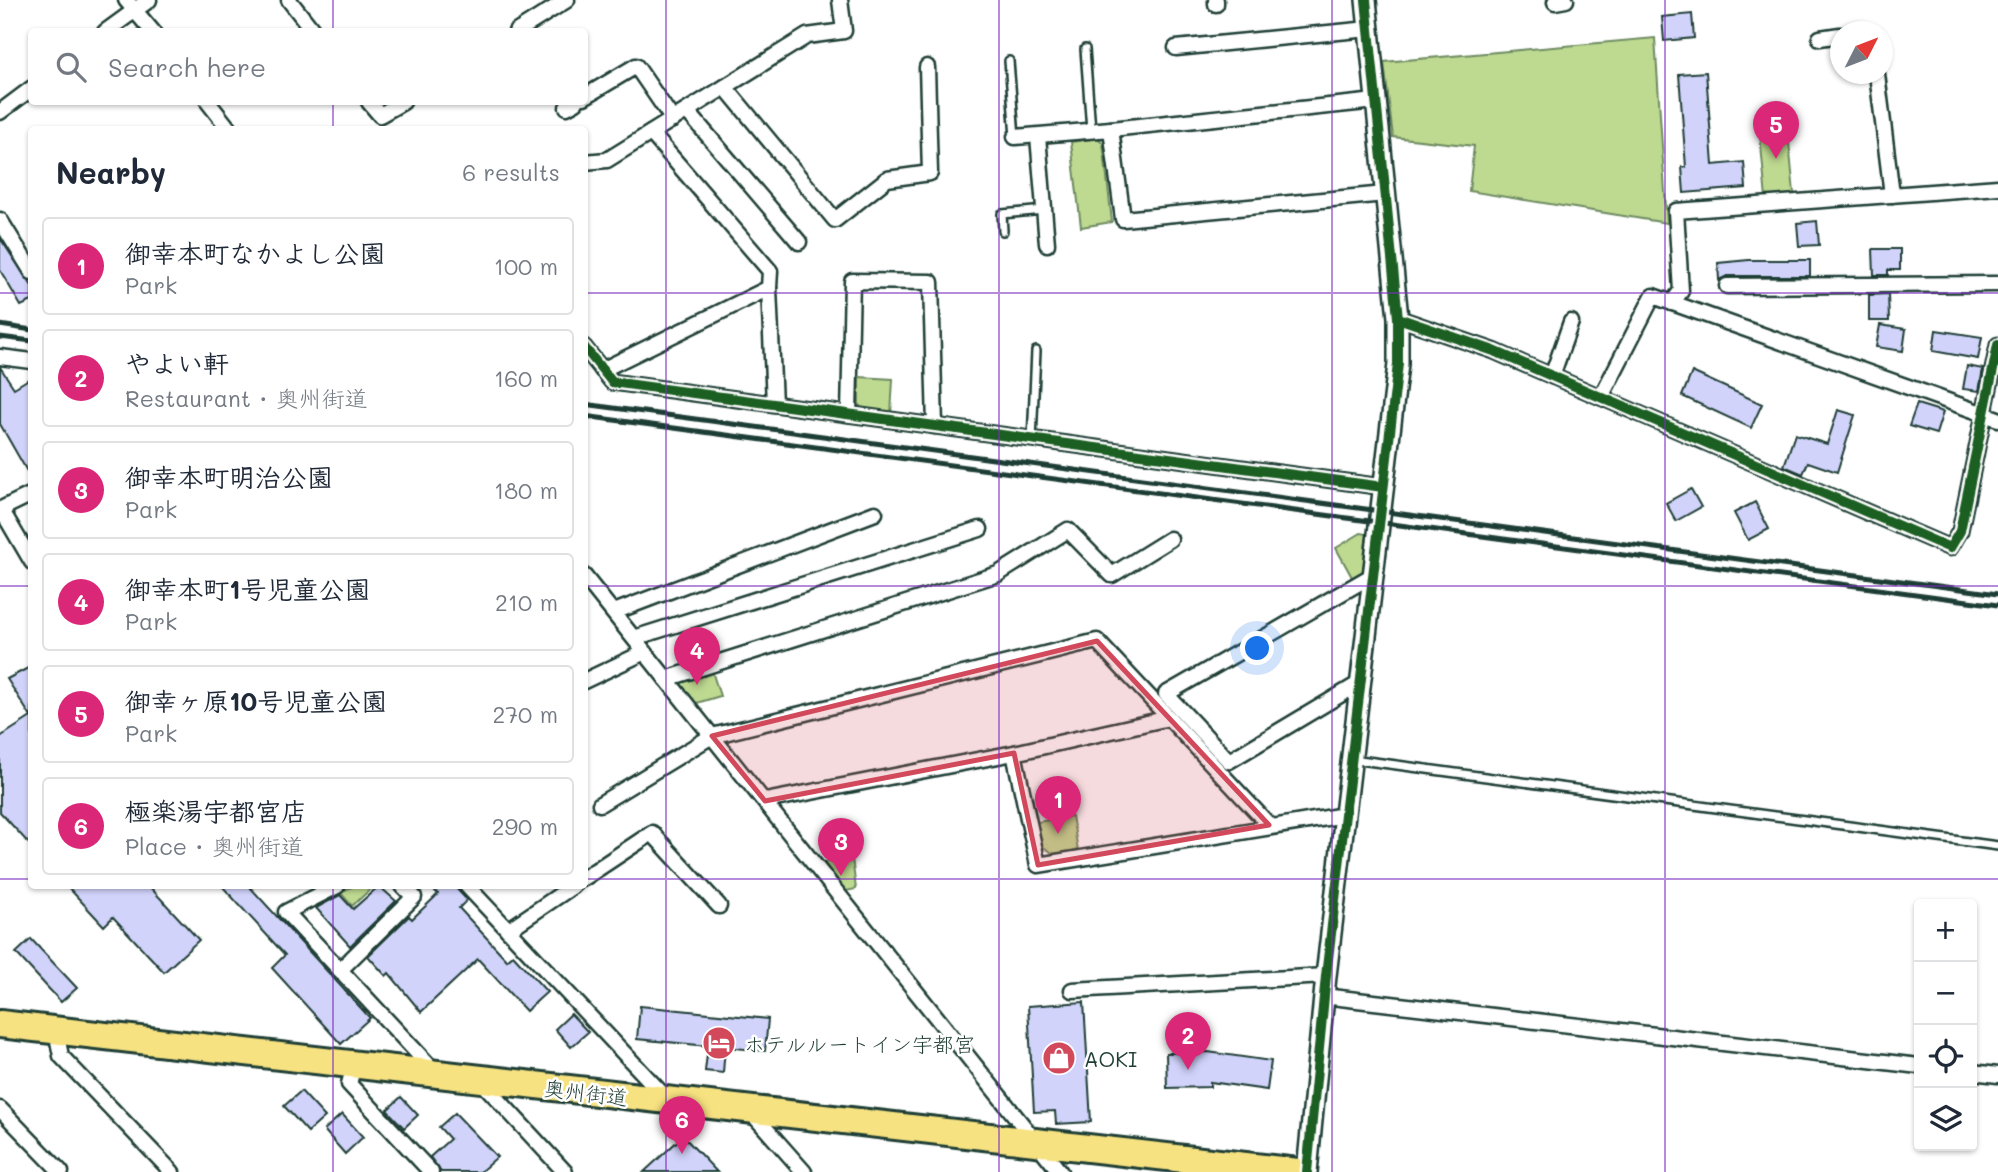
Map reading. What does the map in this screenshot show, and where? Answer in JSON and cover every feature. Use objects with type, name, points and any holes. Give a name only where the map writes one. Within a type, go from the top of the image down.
[{"type":"highway","name":"奥州街道","points":[[0,1024],[751,1112],[1298,1172]]},
{"type":"street","points":[[109,28],[131,4],[149,0]]},
{"type":"street","points":[[289,0],[311,28]]},
{"type":"street","points":[[522,28],[567,0]]},
{"type":"street","points":[[588,162],[607,160],[807,36],[844,31],[841,0]]},
{"type":"street","points":[[1307,1172],[1326,976],[1398,364],[1398,318],[1366,0]]},
{"type":"street","points":[[131,4],[150,28]]},
{"type":"street","points":[[1176,48],[1369,29]]},
{"type":"street","points":[[1819,38],[1830,37]]},
{"type":"street","points":[[588,95],[635,66],[673,120]]},
{"type":"street","points":[[725,87],[835,220],[887,178],[930,173],[927,67]]},
{"type":"street","points":[[1878,84],[1892,195]]},
{"type":"street","points":[[0,112],[28,91]]},
{"type":"street","points":[[1015,137],[1376,101]]},
{"type":"street","points":[[210,105],[227,126]]},
{"type":"street","points":[[372,105],[380,115],[398,105]]},
{"type":"street","points":[[687,111],[799,242]]},
{"type":"street","points":[[1111,129],[1123,219],[1385,194]]},
{"type":"street","points":[[651,133],[770,271],[774,404]]},
{"type":"street","points":[[1038,135],[1047,244]]},
{"type":"street","points":[[1672,303],[1681,291],[1676,211],[1998,187]]},
{"type":"street","points":[[0,220],[28,266]]},
{"type":"street","points":[[849,414],[852,281],[932,282],[936,426]]},
{"type":"street","points":[[1727,286],[1998,284]]},
{"type":"street","points":[[602,370],[769,289]]},
{"type":"street","points":[[1601,397],[1653,296],[1991,417]]},
{"type":"street","points":[[1398,318],[1494,351],[1950,548],[1960,531],[1991,417],[1998,345]]},
{"type":"street","points":[[1552,376],[1571,322]]},
{"type":"street","points":[[588,352],[611,382],[1383,488]]},
{"type":"street","points":[[0,357],[28,360]]},
{"type":"street","points":[[28,496],[1,509],[28,555]]},
{"type":"street","points":[[614,612],[875,513]]},
{"type":"street","points":[[634,638],[980,528]]},
{"type":"street","points":[[666,678],[998,574],[1068,530],[1112,575],[1170,539]]},
{"type":"street","points":[[1360,683],[1229,761],[1166,694],[1373,575]]},
{"type":"street","points":[[588,581],[1060,1172]]},
{"type":"street","points":[[600,804],[712,736],[1097,641],[1269,825]]},
{"type":"street","points":[[588,679],[645,652]]},
{"type":"street","points":[[765,802],[1014,753],[1169,719]]},
{"type":"street","points":[[1014,753],[1038,865],[1269,825],[1345,815]]},
{"type":"street","points":[[588,875],[652,833],[719,906]]},
{"type":"street","points":[[331,889],[286,912],[437,1074]]},
{"type":"street","points":[[340,970],[414,897],[406,889]]},
{"type":"street","points":[[470,889],[669,1102]]},
{"type":"street","points":[[508,930],[569,889]]},
{"type":"street","points":[[1072,990],[1326,976]]},
{"type":"street","points":[[1324,996],[1914,1065]]},
{"type":"street","points":[[56,1031],[61,1056],[172,1172]]},
{"type":"street","points":[[354,1065],[349,1084],[431,1172]]},
{"type":"street","points":[[1977,1073],[1998,1075]]},
{"type":"street","points":[[480,1080],[565,1172]]},
{"type":"street","points":[[0,1109],[61,1172]]},
{"type":"street","points":[[751,1112],[804,1172]]},
{"type":"lane","points":[[1084,49],[1091,131]]},
{"type":"lane","points":[[1009,61],[1015,137]]},
{"type":"lane","points":[[1003,231],[1002,214],[1044,210]]},
{"type":"lane","points":[[1032,440],[1037,351]]},
{"type":"lane","points":[[1351,759],[1998,846]]},
{"type":"highlighted area","points":[[1097,641],[1269,825],[1038,865],[1014,753],[765,801],[712,736]]},
{"type":"green space","points":[[1655,38],[1667,223],[1469,191],[1474,146],[1393,137],[1384,62]]},
{"type":"green space","points":[[1787,122],[1794,193],[1788,198],[1766,199],[1759,124]]},
{"type":"green space","points":[[1098,138],[1103,143],[1112,222],[1081,227],[1071,142]]},
{"type":"green space","points":[[859,377],[893,379],[891,415],[866,413],[859,405]]},
{"type":"green space","points":[[1361,533],[1367,534],[1363,572],[1353,579],[1336,548]]},
{"type":"green space","points":[[712,671],[720,696],[690,705],[677,689],[679,681]]},
{"type":"green space","points":[[1072,816],[1078,850],[1054,854],[1042,846],[1037,822]]},
{"type":"green space","points":[[852,858],[856,889],[841,892],[818,863]]},
{"type":"green space","points":[[347,889],[371,889],[352,906],[340,892]]},
{"type":"building","points":[[1692,14],[1694,38],[1664,41],[1662,17]]},
{"type":"building","points":[[1706,72],[1713,165],[1744,162],[1746,188],[1684,193],[1682,167],[1686,167],[1679,74]]},
{"type":"building","points":[[1817,221],[1819,245],[1799,246],[1797,223]]},
{"type":"building","points":[[0,238],[28,280],[28,303],[21,306],[0,270]]},
{"type":"building","points":[[1873,249],[1900,249],[1900,270],[1888,270],[1888,275],[1874,275]]},
{"type":"building","points":[[1810,260],[1810,276],[1727,276],[1719,280],[1718,263]]},
{"type":"building","points":[[1888,294],[1889,321],[1869,321],[1869,295]]},
{"type":"building","points":[[1880,325],[1906,329],[1903,351],[1876,347]]},
{"type":"building","points":[[1936,330],[1982,337],[1978,359],[1933,351]]},
{"type":"building","points":[[1967,366],[1983,369],[1979,391],[1963,389]]},
{"type":"building","points":[[0,367],[14,388],[28,379],[28,473],[0,424]]},
{"type":"building","points":[[1692,372],[1762,404],[1751,428],[1682,396]]},
{"type":"building","points":[[1917,404],[1943,412],[1936,434],[1909,426]]},
{"type":"building","points":[[1838,410],[1855,415],[1837,472],[1808,462],[1803,474],[1784,466],[1795,434],[1827,444]]},
{"type":"building","points":[[1691,489],[1701,507],[1676,521],[1666,503]]},
{"type":"building","points":[[1755,502],[1769,529],[1748,540],[1734,513]]},
{"type":"building","points":[[28,668],[28,712],[7,679]]},
{"type":"building","points":[[28,719],[28,843],[0,812],[0,737]]},
{"type":"building","points":[[70,889],[152,889],[199,940],[164,972],[113,917],[104,926]]},
{"type":"building","points":[[225,889],[252,889],[370,1018],[341,1044],[272,968],[285,955]]},
{"type":"building","points":[[376,889],[382,889],[396,901],[350,946],[316,908],[340,895],[353,909]]},
{"type":"building","points":[[433,889],[457,889],[467,900],[459,908],[507,960],[513,955],[547,992],[526,1011],[478,959],[421,1012],[389,973],[386,976],[368,956],[409,916],[412,919],[438,894]]},
{"type":"building","points":[[31,939],[77,988],[61,1002],[16,953]]},
{"type":"building","name":"AOKI","points":[[1084,1002],[1091,1122],[1056,1124],[1055,1111],[1034,1112],[1028,1006]]},
{"type":"building","name":"ホテルルートイン宇都宮","points":[[640,1006],[768,1019],[765,1051],[725,1047],[723,1073],[705,1071],[708,1046],[637,1039]]},
{"type":"building","points":[[571,1014],[588,1032],[571,1047],[555,1029]]},
{"type":"building","points":[[1208,1052],[1271,1061],[1267,1090],[1210,1082],[1210,1087],[1167,1088],[1166,1053]]},
{"type":"building","points":[[301,1091],[325,1117],[308,1132],[284,1106]]},
{"type":"building","points":[[401,1097],[418,1115],[404,1128],[387,1110]]},
{"type":"building","points":[[455,1113],[497,1157],[480,1172],[441,1172],[430,1157],[450,1139],[439,1127]]},
{"type":"building","points":[[342,1114],[363,1137],[345,1154],[324,1130]]},
{"type":"building","points":[[683,1136],[717,1172],[644,1172]]},
{"type":"railway","points":[[0,325],[28,329]]},
{"type":"railway","points":[[0,337],[28,340]]},
{"type":"railway","points":[[588,405],[1998,594]]},
{"type":"railway","points":[[588,417],[1998,605]]},
{"type":"cycle path","points":[[1307,1172],[1326,976],[1398,364],[1398,318],[1366,0]]},
{"type":"cycle path","points":[[1398,318],[1494,351],[1950,548],[1960,531],[1998,345]]},
{"type":"cycle path","points":[[588,352],[612,382],[1383,487]]},
{"type":"place","name":"御幸ヶ原10号児童公園","points":[[1776,159]]},
{"type":"place","name":"御幸本町1号児童公園","points":[[697,685]]},
{"type":"place","name":"御幸本町なかよし公園","points":[[1058,834]]},
{"type":"place","name":"御幸本町明治公園","points":[[841,876]]},
{"type":"place","name":"ホテルルートイン宇都宮","points":[[719,1043]]},
{"type":"place","name":"AOKI","points":[[1059,1058]]},
{"type":"place","name":"やよい軒","points":[[1188,1070]]},
{"type":"place","name":"極楽湯宇都宮店","points":[[682,1154]]}]
